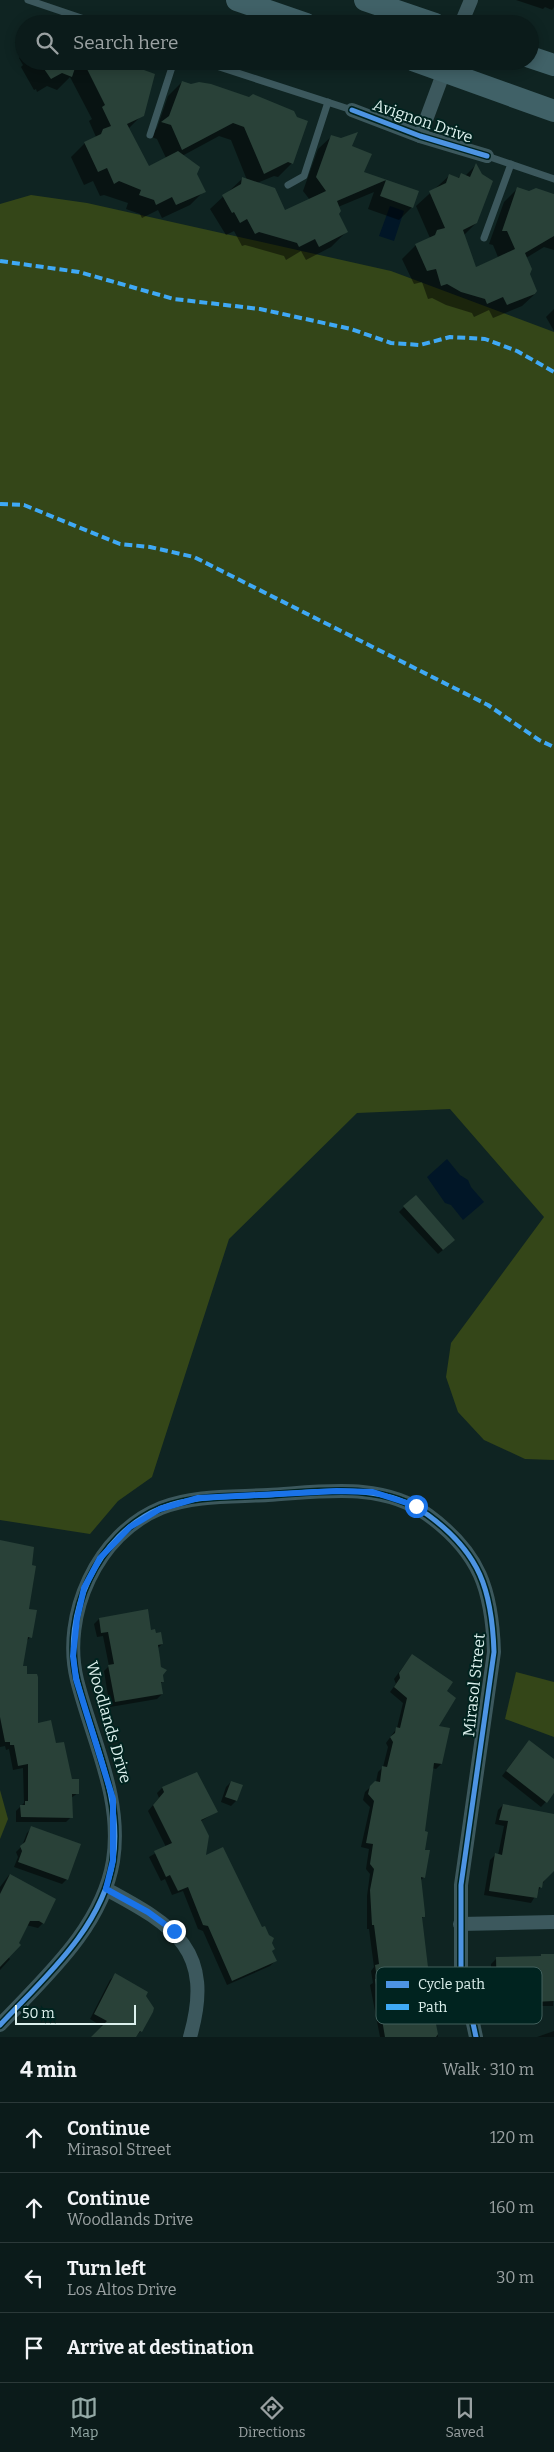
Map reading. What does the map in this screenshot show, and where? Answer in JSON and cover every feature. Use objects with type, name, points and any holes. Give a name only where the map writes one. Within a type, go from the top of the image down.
[{"type":"main road","points":[[237,0],[280,15]]},
{"type":"main road","points":[[365,0],[408,15]]},
{"type":"main road","points":[[539,60],[554,65]]},
{"type":"main road","points":[[456,70],[554,111]]},
{"type":"street","points":[[465,15],[471,0]]},
{"type":"street","name":"Avignon Drive","points":[[420,136],[445,70]]},
{"type":"street","name":"Avignon Drive","points":[[352,110],[420,136],[488,156]]},
{"type":"street","name":"Mirasol Street","points":[[130,1527],[160,1509],[198,1498],[337,1491],[373,1492],[416,1506],[448,1529],[470,1556],[486,1583],[493,1619],[494,1652],[461,1885],[461,1967]]},
{"type":"street","name":"Woodlands Drive","points":[[0,2024],[59,1962],[93,1915],[106,1889],[113,1860],[113,1799],[76,1679],[73,1656],[77,1619],[84,1588],[100,1558],[130,1527]]},
{"type":"street","points":[[106,1889],[148,1912],[174,1931],[192,1959],[198,1987],[195,2018],[190,2037]]},
{"type":"street","points":[[460,1924],[554,1922]]},
{"type":"street","name":"Mirasol Street","points":[[473,2024],[476,2037]]},
{"type":"lane","points":[[28,0],[73,15]]},
{"type":"lane","points":[[150,135],[171,70]]},
{"type":"lane","name":"Avignon Drive","points":[[229,70],[352,110]]},
{"type":"lane","points":[[288,185],[304,176],[328,102]]},
{"type":"lane","name":"Avignon Drive","points":[[488,156],[554,179]]},
{"type":"lane","points":[[484,238],[511,164]]},
{"type":"green space","points":[[31,195],[87,203],[391,271],[554,332],[554,1460],[525,1459],[484,1440],[458,1412],[446,1377],[451,1343],[544,1217],[450,1109],[357,1113],[229,1239],[152,1477],[118,1501],[90,1534],[0,1520],[0,204]]},
{"type":"green space","points":[[516,1672],[554,1682],[554,1737],[505,1719]]},
{"type":"green space","points":[[0,1790],[8,1819],[0,1839]]},
{"type":"water","points":[[390,206],[404,211],[394,241],[379,236]]},
{"type":"water","points":[[447,1159],[460,1175],[468,1180],[471,1187],[484,1202],[463,1220],[451,1205],[445,1203],[427,1177]]},
{"type":"building","points":[[45,70],[74,70],[72,77],[62,73],[51,79]]},
{"type":"building","points":[[88,70],[144,70],[155,74],[144,116],[127,124],[149,166],[178,151],[200,167],[197,174],[206,192],[176,205],[172,197],[156,205],[154,200],[139,195],[141,190],[119,181],[114,184],[107,168],[98,172],[84,142],[101,134],[103,129],[111,126],[102,107],[105,105]]},
{"type":"building","points":[[182,81],[191,84],[199,82],[211,84],[249,97],[253,94],[294,111],[297,117],[308,121],[293,164],[288,162],[264,174],[244,127],[233,123],[182,150],[171,125],[161,122],[169,116]]},
{"type":"building","points":[[358,132],[352,146],[372,154],[364,172],[419,191],[413,208],[380,196],[386,180],[337,201],[341,211],[339,214],[348,232],[319,247],[315,239],[299,247],[297,243],[259,232],[255,234],[247,219],[240,223],[222,195],[241,184],[242,177],[275,188],[285,210],[326,191],[316,177],[331,135],[341,138]]},
{"type":"building","points":[[476,163],[482,174],[493,181],[477,223],[463,230],[476,267],[515,249],[507,231],[502,231],[517,187],[529,191],[536,188],[554,194],[554,236],[525,253],[532,269],[530,274],[537,291],[535,294],[507,305],[503,297],[487,304],[485,299],[461,292],[447,284],[441,286],[436,269],[427,271],[415,244],[435,235],[437,230],[445,228],[429,191],[446,183],[449,174],[459,178],[461,173],[470,177]]},
{"type":"building","points":[[416,1195],[455,1240],[443,1250],[403,1206]]},
{"type":"building","points":[[0,1540],[34,1547],[32,1565],[36,1566],[29,1609],[37,1610],[32,1638],[28,1637],[23,1666],[27,1666],[27,1674],[37,1674],[38,1677],[38,1723],[51,1720],[56,1743],[64,1742],[72,1779],[79,1779],[79,1794],[72,1794],[73,1818],[21,1817],[20,1805],[25,1805],[25,1801],[28,1801],[28,1764],[18,1766],[14,1745],[10,1745],[10,1742],[5,1742],[0,1717]]},
{"type":"building","points":[[148,1609],[151,1630],[155,1629],[156,1633],[161,1632],[163,1644],[158,1645],[161,1667],[167,1670],[163,1675],[164,1682],[161,1682],[163,1694],[115,1702],[108,1665],[114,1664],[108,1632],[101,1633],[99,1618]]},
{"type":"building","points":[[412,1654],[453,1682],[447,1691],[456,1698],[439,1726],[450,1728],[442,1764],[434,1763],[425,1831],[428,1832],[425,1850],[430,1850],[425,1878],[421,1877],[425,1913],[425,1917],[422,1917],[428,1967],[376,1967],[376,1972],[375,1965],[379,1964],[374,1925],[372,1925],[370,1890],[374,1869],[370,1864],[373,1844],[366,1843],[374,1801],[368,1794],[370,1786],[375,1781],[380,1782],[382,1766],[387,1767],[393,1742],[390,1737],[395,1733],[396,1727],[400,1728],[407,1698],[394,1687],[400,1678],[399,1673]]},
{"type":"building","points":[[529,1740],[554,1759],[554,1793],[547,1803],[506,1771]]},
{"type":"building","points":[[197,1772],[218,1812],[201,1820],[209,1836],[206,1855],[223,1847],[262,1927],[265,1926],[269,1935],[274,1938],[272,1943],[275,1949],[272,1951],[277,1961],[232,1981],[208,1926],[203,1925],[188,1887],[178,1891],[170,1875],[166,1877],[154,1851],[172,1843],[153,1805],[164,1792],[162,1787]]},
{"type":"building","points":[[231,1781],[243,1785],[237,1801],[225,1797]]},
{"type":"building","points":[[503,1804],[554,1814],[554,1871],[543,1882],[542,1888],[539,1887],[537,1898],[489,1891],[495,1853],[502,1855],[508,1821],[499,1820]]},
{"type":"building","points":[[31,1826],[81,1844],[68,1880],[18,1862],[22,1851],[20,1846],[25,1842]]},
{"type":"building","points":[[10,1874],[56,1899],[44,1924],[39,1921],[30,1921],[19,1943],[21,1945],[0,1967],[0,1894]]},
{"type":"building","points":[[541,1954],[554,1954],[554,2001],[542,2002],[542,1967],[496,1967],[496,1957],[541,1956]]},
{"type":"building","points":[[115,1973],[148,1992],[146,1996],[154,2008],[153,2012],[142,2032],[140,2031],[136,2037],[91,2037],[107,2021],[94,2014]]},
{"type":"building","points":[[383,2024],[436,2024],[438,2034],[436,2037],[385,2037]]},
{"type":"marked path","points":[[0,261],[79,272],[174,299],[260,309],[351,329],[391,343],[420,345],[450,337],[485,339],[517,351],[554,372]]},
{"type":"marked path","points":[[0,504],[24,505],[120,544],[150,547],[194,557],[488,705],[539,740],[554,747]]},
{"type":"cycle path","points":[[352,110],[420,136],[487,156]]},
{"type":"cycle path","points":[[0,2025],[52,1970],[84,1930],[97,1908],[107,1885],[113,1861],[115,1838],[110,1792],[77,1680],[73,1655],[74,1629],[89,1579],[102,1557],[119,1537],[138,1520],[161,1508],[174,1504],[213,1497],[330,1491],[351,1491],[391,1497],[410,1504],[446,1529],[460,1544],[480,1575],[490,1610],[494,1652],[461,1885],[461,1967]]},
{"type":"cycle path","points":[[473,2024],[476,2037]]},
{"type":"route","points":[[174,1931],[148,1912],[106,1889],[113,1860],[113,1799],[76,1679],[73,1656],[77,1619],[84,1588],[100,1558],[130,1527],[160,1509],[198,1498],[337,1491],[373,1492],[416,1506]]}]
